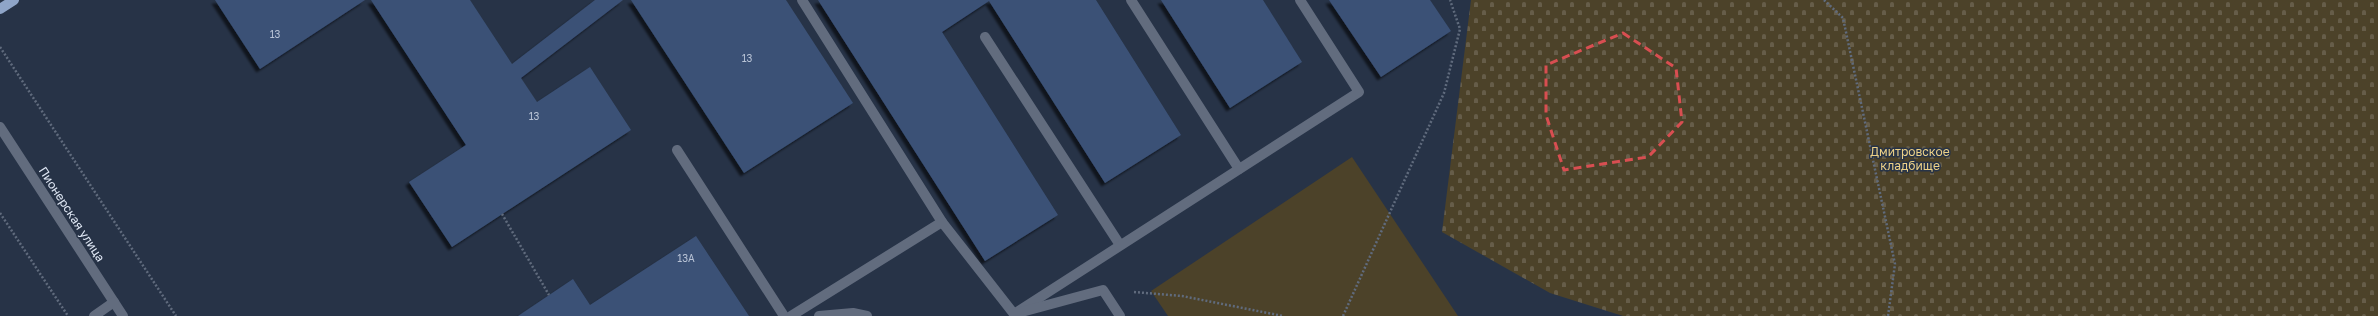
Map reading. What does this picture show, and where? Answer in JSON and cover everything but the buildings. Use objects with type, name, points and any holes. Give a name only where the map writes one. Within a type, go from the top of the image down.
[{"type":"main road","points":[[0,9],[14,0]]},
{"type":"street","points":[[802,0],[942,222],[1014,314]]},
{"type":"street","points":[[1131,0],[1240,169]]},
{"type":"street","points":[[1014,314],[1359,92],[1300,0]]},
{"type":"street","points":[[985,37],[1120,246]]},
{"type":"street","name":"Пионерская улица","points":[[0,127],[123,316]]},
{"type":"street","points":[[677,150],[784,316]]},
{"type":"street","points":[[791,316],[942,222]]},
{"type":"street","points":[[1014,314],[1103,290],[1120,316]]},
{"type":"street","points":[[94,316],[114,302]]},
{"type":"street","points":[[819,316],[853,313],[867,316]]},
{"type":"path","points":[[1343,316],[1444,93],[1460,29],[1450,0]]},
{"type":"path","points":[[1824,0],[1843,18],[1896,264],[1888,316]]},
{"type":"path","points":[[0,47],[176,316]]},
{"type":"path","points":[[0,213],[68,316]]},
{"type":"path","points":[[502,214],[548,296]]},
{"type":"path","points":[[1103,290],[1182,296],[1283,316]]},
{"type":"highlighted area","points":[[1623,33],[1676,68],[1682,122],[1648,157],[1564,170],[1546,115],[1546,65]]},
{"type":"green space","name":"Дмитровское кладбище","points":[[1471,0],[2378,0],[2378,316],[1623,316],[1550,293],[1442,232]]},
{"type":"green space","points":[[1352,157],[1458,316],[1168,316],[1151,291]]}]
